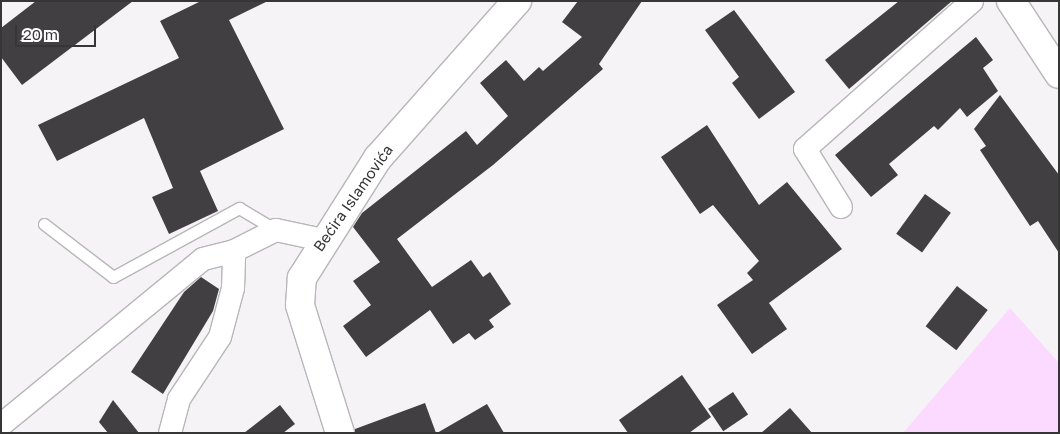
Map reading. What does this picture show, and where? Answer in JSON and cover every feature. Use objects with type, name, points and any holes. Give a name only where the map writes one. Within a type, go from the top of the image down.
[{"type":"street","name":"Bećira Islamovića","points":[[340,433],[300,305],[302,278],[323,240],[378,158],[517,1]]},
{"type":"street","points":[[841,207],[806,150],[972,1]]},
{"type":"street","points":[[1011,1],[1059,74]]},
{"type":"street","points":[[1,425],[203,259],[234,251],[276,230],[323,240]]},
{"type":"street","points":[[170,433],[179,399],[220,338],[234,281],[234,251]]},
{"type":"lane","points":[[44,224],[112,277],[239,208],[276,230]]},
{"type":"shaded area","points":[[1010,308],[1059,363],[1059,433],[903,433]]},
{"type":"building","points":[[36,1],[133,1],[22,85],[1,57],[1,28]]},
{"type":"building","points":[[201,1],[268,1],[229,20],[284,129],[200,171],[218,211],[169,234],[152,197],[173,188],[144,118],[57,161],[38,125],[179,58],[160,21]]},
{"type":"building","points":[[578,1],[642,1],[599,64],[603,69],[493,165],[397,239],[432,287],[471,260],[483,277],[490,272],[511,304],[489,320],[494,327],[475,340],[469,333],[453,344],[430,310],[366,357],[343,326],[371,305],[353,281],[380,262],[353,227],[362,213],[466,131],[477,145],[508,116],[480,83],[506,60],[524,81],[539,67],[543,71],[582,37],[562,22]]},
{"type":"building","points":[[899,1],[952,1],[849,89],[825,60]]},
{"type":"building","points":[[734,10],[795,92],[759,119],[732,83],[739,77],[705,30]]},
{"type":"building","points":[[976,37],[993,60],[983,68],[998,91],[967,117],[960,108],[938,130],[934,126],[889,164],[898,175],[871,197],[835,155]]},
{"type":"building","points":[[1000,95],[1059,175],[1059,253],[1038,221],[1030,226],[980,150],[986,146],[974,129]]},
{"type":"building","points":[[707,125],[759,205],[787,182],[842,249],[769,303],[787,329],[752,354],[717,305],[753,280],[747,273],[759,261],[713,205],[700,214],[661,157]]},
{"type":"building","points":[[925,194],[951,213],[922,252],[896,234]]},
{"type":"building","points":[[201,277],[219,289],[213,311],[163,394],[131,372],[184,292]]},
{"type":"building","points":[[957,286],[988,310],[956,350],[926,326]]},
{"type":"building","points":[[682,375],[711,417],[689,433],[628,433],[619,420]]},
{"type":"building","points":[[733,392],[748,414],[723,431],[708,409]]},
{"type":"building","points":[[113,400],[139,433],[108,433],[99,422]]},
{"type":"building","points":[[425,403],[436,433],[355,433],[355,429]]},
{"type":"building","points":[[487,404],[504,433],[437,433]]},
{"type":"building","points":[[280,405],[295,424],[283,433],[244,433]]},
{"type":"building","points":[[790,408],[812,433],[761,433]]}]
